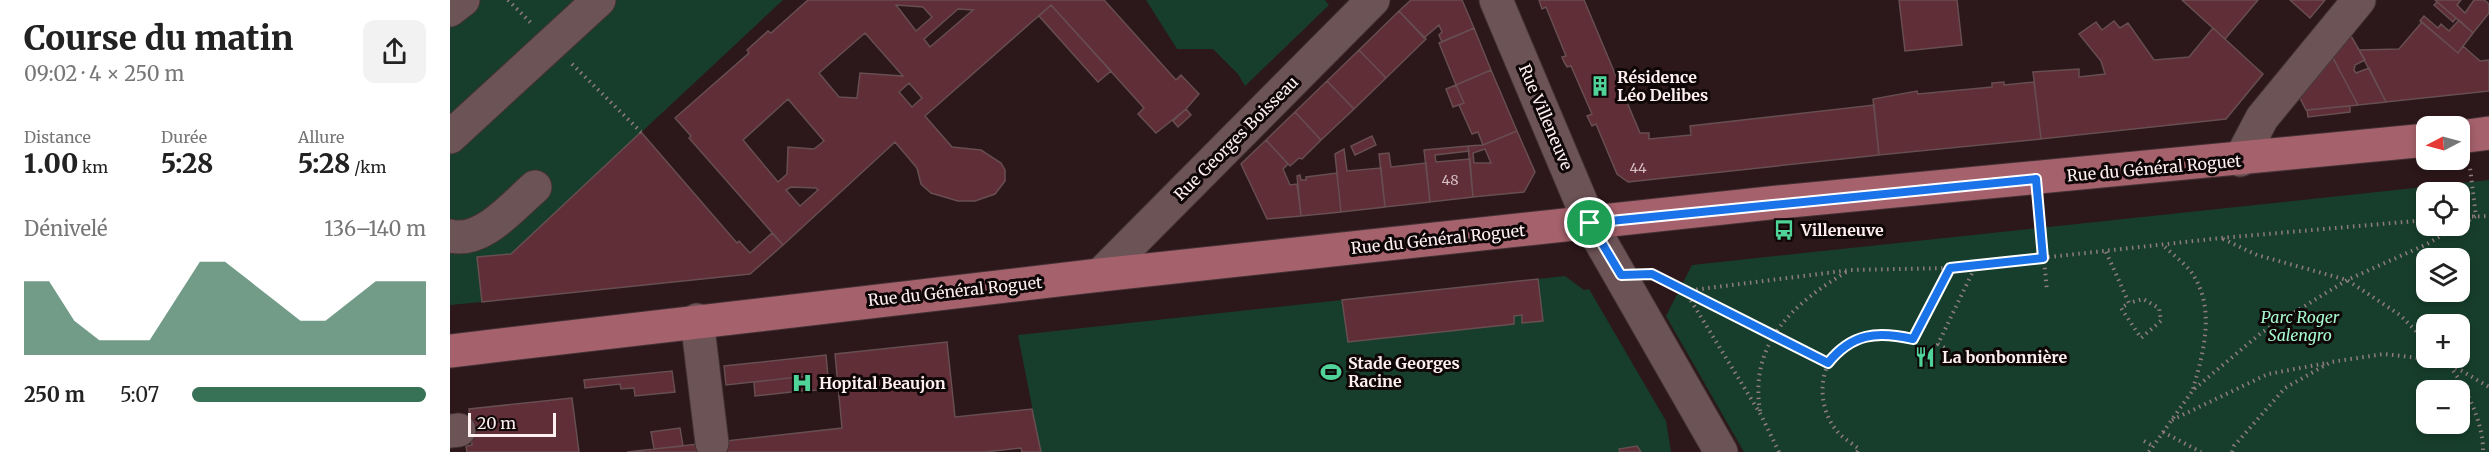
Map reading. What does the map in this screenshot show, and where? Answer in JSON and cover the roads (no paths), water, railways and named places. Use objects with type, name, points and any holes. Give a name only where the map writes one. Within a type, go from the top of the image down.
[{"type":"main road","name":"Rue du Général Roguet","points":[[450,351],[697,320],[1100,275],[1590,223],[2416,141]]},
{"type":"street","points":[[450,10],[463,0]]},
{"type":"street","points":[[450,137],[599,0]]},
{"type":"street","name":"Rue Georges Boisseau","points":[[1100,275],[1373,0]]},
{"type":"street","name":"Rue Villeneuve","points":[[1496,0],[1590,223],[1721,452]]},
{"type":"street","points":[[2240,160],[2262,118],[2359,0]]},
{"type":"street","points":[[450,236],[462,239],[493,224],[535,187]]},
{"type":"street","points":[[697,320],[712,443]]},
{"type":"place","name":"Résidence Léo Delibes","points":[[1600,86]]},
{"type":"place","name":"Villeneuve","points":[[1784,230]]},
{"type":"place","name":"La bonbonnière","points":[[1925,357]]},
{"type":"place","name":"Stade Georges Racine","points":[[1331,372]]},
{"type":"place","name":"Hopital Beaujon","points":[[802,383]]},
{"type":"park label","name":"Parc Roger Salengro","points":[[2300,326]]}]
